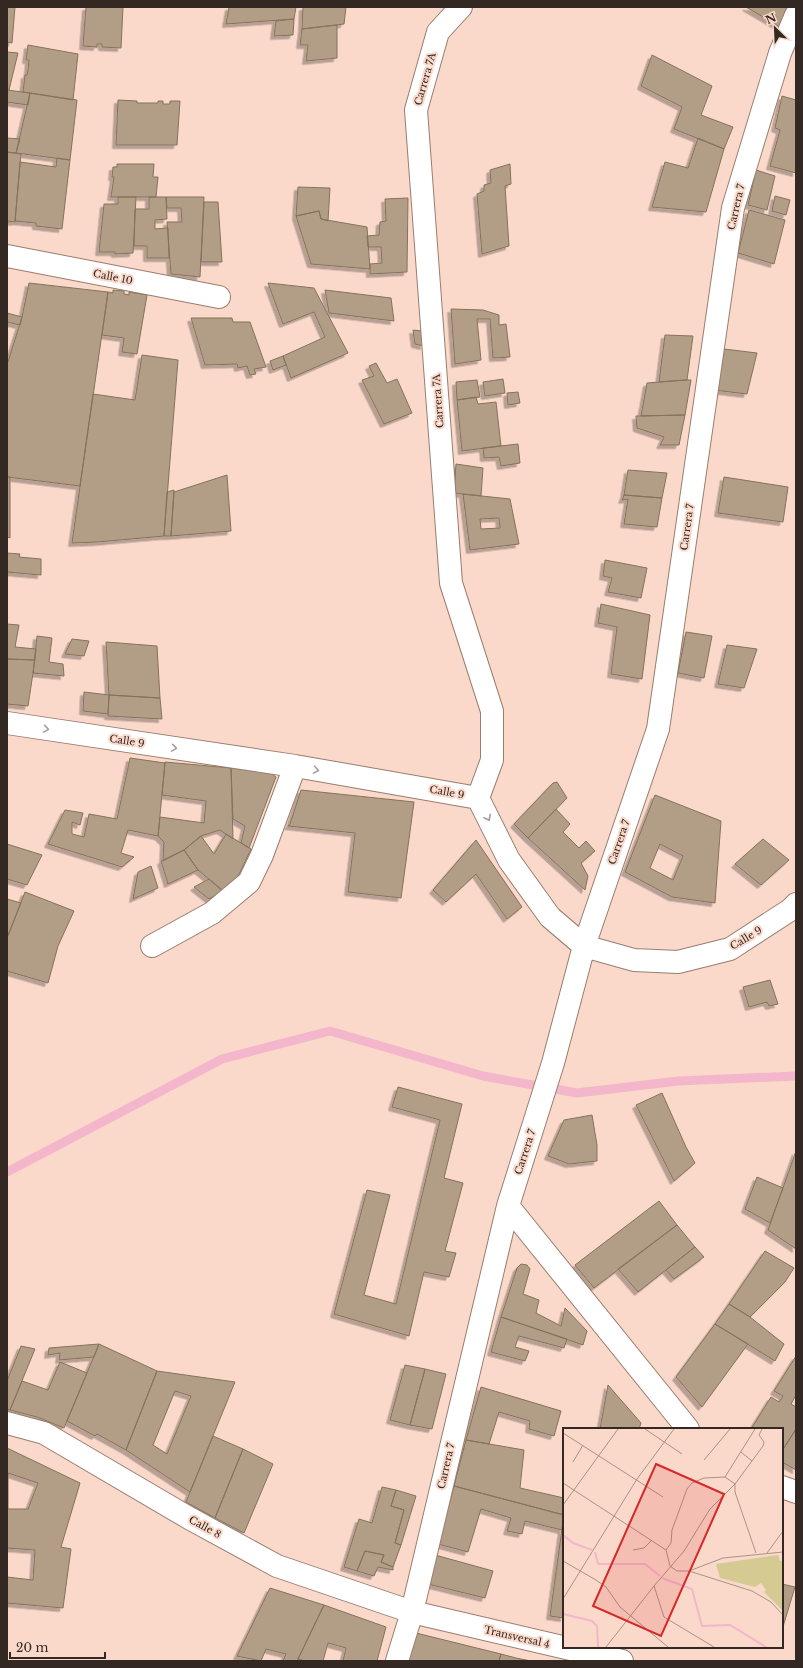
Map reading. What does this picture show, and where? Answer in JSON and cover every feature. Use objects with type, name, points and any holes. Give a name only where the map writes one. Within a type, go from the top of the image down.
[{"type":"street","name":"Carrera 7A","points":[[461,7],[438,32],[416,110],[451,583],[492,711],[492,760],[478,798]]},
{"type":"street","name":"Carrera 7","points":[[397,1661],[412,1612],[508,1206],[553,1063],[584,946],[658,729],[733,208],[780,53],[796,15]]},
{"type":"street","name":"Calle 10","points":[[7,256],[219,297]]},
{"type":"street","name":"Calle 9","points":[[7,723],[295,766],[478,798],[509,860],[550,917],[584,946],[634,960],[678,962],[730,949],[794,908]]},
{"type":"street","points":[[152,946],[212,913],[249,882],[262,855],[295,766]]},
{"type":"street","points":[[508,1206],[687,1428]]},
{"type":"street","name":"Calle 8","points":[[7,1423],[44,1433],[188,1518],[277,1566],[412,1612]]},
{"type":"street","points":[[783,1487],[796,1492]]},
{"type":"street","name":"Transversal 4","points":[[412,1612],[563,1647]]},
{"type":"street","name":"Transversal 4","points":[[566,1648],[622,1661]]},
{"type":"building","points":[[7,7],[15,7],[12,43],[7,42]]},
{"type":"building","points":[[86,7],[123,7],[121,48],[102,47],[102,44],[97,44],[97,47],[83,46]]},
{"type":"building","points":[[229,7],[296,7],[294,19],[226,24]]},
{"type":"building","points":[[303,7],[346,7],[344,24],[302,29]]},
{"type":"building","points":[[746,7],[787,7],[780,27]]},
{"type":"building","points":[[294,19],[293,35],[274,36],[276,21]]},
{"type":"building","points":[[337,25],[337,58],[306,61],[308,45],[300,45],[302,29]]},
{"type":"building","points":[[28,45],[78,54],[73,100],[23,92],[25,75],[27,75],[28,70],[29,60],[26,60]]},
{"type":"building","points":[[7,52],[18,53],[9,90],[7,90]]},
{"type":"building","points":[[652,55],[712,86],[701,115],[733,127],[724,149],[674,129],[682,107],[641,86]]},
{"type":"building","points":[[7,90],[30,93],[28,105],[7,102]]},
{"type":"building","points":[[30,93],[77,100],[70,160],[16,153]]},
{"type":"building","points":[[782,96],[796,100],[796,173],[770,166],[780,130],[775,128]]},
{"type":"building","points":[[118,100],[137,101],[137,103],[158,103],[158,101],[163,101],[163,104],[170,104],[170,101],[180,101],[177,145],[116,145]]},
{"type":"building","points":[[7,138],[20,139],[16,153],[7,152]]},
{"type":"building","points":[[698,138],[724,149],[706,212],[652,207],[665,162],[688,168]]},
{"type":"building","points":[[7,152],[21,154],[15,222],[7,221]]},
{"type":"building","points":[[57,158],[70,160],[62,229],[36,226],[36,223],[15,221],[20,162],[56,167]]},
{"type":"building","points":[[117,164],[154,164],[153,177],[158,177],[156,197],[111,197],[114,177],[112,177],[113,167],[117,167]]},
{"type":"building","points":[[510,164],[511,184],[505,186],[509,246],[482,254],[477,194],[484,191],[484,185],[491,183],[490,170]]},
{"type":"building","points":[[756,170],[775,176],[767,210],[748,205]]},
{"type":"building","points":[[298,187],[330,188],[328,221],[321,219],[319,211],[296,216]]},
{"type":"building","points":[[775,196],[790,200],[786,215],[772,211]]},
{"type":"building","points":[[118,197],[136,197],[133,253],[115,254],[115,252],[99,252],[104,204],[118,204]]},
{"type":"building","points":[[149,197],[166,197],[167,219],[155,220],[155,229],[168,228],[169,258],[147,258],[147,246],[134,246],[135,209],[149,209]]},
{"type":"building","points":[[166,197],[204,197],[200,277],[171,274],[167,222],[182,222],[181,208],[167,208]]},
{"type":"building","points":[[408,198],[407,272],[370,274],[370,264],[382,263],[381,247],[368,247],[367,236],[379,235],[380,222],[386,221],[385,199]]},
{"type":"building","points":[[204,202],[218,202],[222,262],[201,262]]},
{"type":"building","points":[[749,210],[785,220],[774,264],[738,253]]},
{"type":"building","points":[[319,211],[321,219],[367,227],[370,269],[311,264],[296,216]]},
{"type":"building","points":[[29,283],[108,292],[80,486],[7,477],[7,365],[22,317]]},
{"type":"building","points":[[268,283],[314,288],[348,353],[291,378],[283,356],[325,337],[314,312],[283,324]]},
{"type":"building","points":[[113,290],[124,291],[124,294],[129,295],[129,292],[147,295],[137,354],[122,352],[124,338],[102,335],[108,292],[113,293]]},
{"type":"building","points":[[325,290],[391,298],[394,321],[329,313]]},
{"type":"building","points":[[451,309],[483,310],[499,315],[499,325],[506,324],[510,357],[493,358],[490,319],[477,319],[481,360],[455,364]]},
{"type":"building","points":[[7,313],[22,317],[20,325],[7,322]]},
{"type":"building","points":[[191,318],[232,318],[233,322],[250,322],[266,367],[254,369],[256,374],[250,375],[247,366],[238,368],[237,364],[205,365]]},
{"type":"building","points":[[413,330],[422,331],[424,346],[415,344]]},
{"type":"building","points":[[665,335],[693,336],[687,380],[659,382]]},
{"type":"building","points":[[724,349],[757,353],[747,394],[714,390]]},
{"type":"building","points":[[142,355],[178,360],[164,536],[72,543],[93,394],[135,400]]},
{"type":"building","points":[[283,356],[286,365],[273,370],[270,361]]},
{"type":"building","points":[[376,363],[387,383],[397,379],[412,413],[384,424],[362,380],[374,376],[369,366]]},
{"type":"building","points":[[503,379],[505,393],[485,396],[483,382]]},
{"type":"building","points":[[477,380],[480,397],[457,400],[456,382]]},
{"type":"building","points":[[691,380],[685,415],[641,416],[647,383]]},
{"type":"building","points":[[518,392],[520,403],[508,405],[507,393]]},
{"type":"building","points":[[476,397],[478,404],[496,402],[501,446],[462,451],[457,400]]},
{"type":"building","points":[[685,415],[679,445],[660,445],[664,437],[637,428],[636,416]]},
{"type":"building","points":[[518,444],[520,463],[501,466],[499,457],[484,458],[483,448]]},
{"type":"building","points":[[456,464],[483,468],[481,496],[454,493]]},
{"type":"building","points":[[628,470],[667,473],[662,498],[624,495]]},
{"type":"building","points":[[227,475],[231,531],[171,536],[174,492]]},
{"type":"building","points":[[7,477],[10,477],[10,538],[7,537]]},
{"type":"building","points":[[724,477],[788,487],[783,522],[718,513]]},
{"type":"building","points":[[174,490],[171,536],[164,536],[167,492]]},
{"type":"building","points":[[463,494],[510,499],[519,544],[470,550]],"holes":[[[499,518],[500,528],[481,529],[480,519]]]},
{"type":"building","points":[[624,495],[662,498],[657,527],[624,524],[628,499],[622,500]]},
{"type":"building","points":[[7,553],[20,554],[19,557],[41,559],[41,575],[7,572]]},
{"type":"building","points":[[605,560],[647,568],[641,598],[608,592],[612,578],[603,576]]},
{"type":"building","points":[[601,604],[650,615],[642,679],[611,674],[617,627],[598,623]]},
{"type":"building","points":[[7,624],[19,625],[15,647],[36,649],[35,660],[7,659]]},
{"type":"building","points":[[686,632],[712,636],[704,678],[678,673]]},
{"type":"building","points":[[37,636],[52,638],[49,662],[63,664],[64,676],[33,673]]},
{"type":"building","points":[[72,639],[89,641],[84,656],[65,654]]},
{"type":"building","points":[[106,642],[157,646],[160,698],[109,695]]},
{"type":"building","points":[[727,645],[757,649],[744,688],[718,684]]},
{"type":"building","points":[[7,659],[35,660],[28,706],[7,704]]},
{"type":"building","points":[[84,692],[109,695],[108,714],[83,711]]},
{"type":"building","points":[[109,695],[160,698],[162,719],[108,716]]},
{"type":"building","points":[[130,758],[165,763],[158,836],[128,830],[121,853],[134,857],[122,867],[48,844],[65,810],[83,813],[80,825],[72,822],[72,834],[84,837],[89,814],[117,819]]},
{"type":"building","points":[[165,762],[231,768],[233,839],[220,830],[201,836],[184,850],[163,861],[164,842],[158,836],[160,817],[204,823],[206,801],[162,795]]},
{"type":"building","points":[[231,768],[269,772],[276,777],[249,848],[241,843],[245,826],[233,819]]},
{"type":"building","points":[[557,782],[567,798],[528,838],[514,824],[553,783]]},
{"type":"building","points":[[301,790],[414,802],[401,898],[348,892],[355,833],[288,826],[290,824]]},
{"type":"building","points":[[655,795],[721,821],[715,903],[672,897],[625,872]],"holes":[[[660,844],[683,856],[673,880],[650,868]]]},
{"type":"building","points":[[556,809],[570,824],[563,832],[579,848],[586,841],[595,851],[581,863],[588,876],[585,890],[528,838]]},
{"type":"building","points":[[226,834],[251,849],[234,885],[223,891],[198,870],[184,850],[201,836],[214,854]]},
{"type":"building","points":[[763,839],[789,860],[761,885],[735,864]]},
{"type":"building","points":[[476,840],[522,907],[507,919],[476,874],[446,902],[433,890]]},
{"type":"building","points":[[7,844],[42,855],[27,885],[7,879]]},
{"type":"building","points":[[184,850],[198,870],[168,884],[161,861]]},
{"type":"building","points":[[151,866],[158,888],[133,899],[138,872]]},
{"type":"building","points":[[209,879],[223,891],[209,899],[194,887]]},
{"type":"building","points":[[25,892],[74,911],[58,946],[48,983],[7,971],[7,938]]},
{"type":"building","points":[[7,899],[21,903],[7,938]]},
{"type":"building","points":[[770,980],[778,1004],[769,1006],[767,1002],[749,1007],[743,987]]},
{"type":"building","points":[[398,1087],[462,1104],[444,1178],[463,1183],[445,1251],[456,1253],[449,1277],[424,1272],[409,1336],[334,1314],[367,1190],[390,1195],[364,1295],[396,1304],[440,1120],[392,1107]]},
{"type":"building","points":[[662,1093],[686,1147],[695,1163],[674,1181],[636,1105]]},
{"type":"building","points":[[592,1115],[597,1145],[597,1161],[569,1164],[548,1156],[564,1120]]},
{"type":"building","points":[[796,1151],[796,1249],[768,1230]]},
{"type":"building","points":[[757,1177],[783,1188],[770,1223],[745,1209]]},
{"type":"building","points":[[659,1201],[677,1225],[594,1288],[575,1265]]},
{"type":"building","points":[[677,1225],[695,1247],[638,1292],[618,1269]]},
{"type":"building","points":[[695,1247],[704,1257],[674,1279],[666,1270]]},
{"type":"building","points":[[765,1251],[794,1268],[785,1282],[750,1317],[729,1304]]},
{"type":"building","points":[[521,1264],[527,1265],[530,1269],[523,1294],[539,1300],[536,1313],[561,1326],[565,1308],[587,1331],[583,1345],[501,1317],[517,1268]]},
{"type":"building","points":[[729,1304],[750,1317],[784,1344],[775,1361],[715,1324]]},
{"type":"building","points":[[501,1317],[567,1339],[564,1348],[519,1336],[515,1347],[529,1351],[525,1361],[491,1352]]},
{"type":"building","points":[[715,1324],[748,1344],[702,1407],[676,1377]]},
{"type":"building","points":[[99,1344],[94,1357],[59,1360],[60,1353],[48,1355],[49,1348]]},
{"type":"building","points":[[99,1344],[157,1371],[126,1450],[97,1434],[95,1436],[67,1421]]},
{"type":"building","points":[[21,1346],[35,1349],[10,1410],[7,1409],[7,1381]]},
{"type":"building","points":[[796,1356],[796,1395],[791,1404],[796,1407],[796,1429],[783,1449],[783,1428],[752,1428],[771,1397],[779,1402],[783,1396],[774,1391]]},
{"type":"building","points":[[60,1362],[87,1373],[64,1428],[37,1417],[10,1410],[22,1381],[48,1390]]},
{"type":"building","points":[[405,1365],[425,1369],[410,1425],[390,1420]]},
{"type":"building","points":[[425,1369],[446,1374],[432,1429],[410,1425]]},
{"type":"building","points":[[157,1371],[235,1382],[190,1492],[126,1450]],"holes":[[[175,1391],[191,1396],[167,1454],[153,1445]]]},
{"type":"building","points":[[608,1385],[641,1423],[639,1428],[600,1428]]},
{"type":"building","points":[[481,1387],[561,1411],[554,1436],[529,1429],[530,1421],[499,1412],[489,1444],[466,1440]]},
{"type":"building","points":[[796,1429],[796,1470],[783,1463],[783,1449]]},
{"type":"building","points":[[213,1436],[243,1449],[215,1518],[186,1502]]},
{"type":"building","points":[[466,1440],[524,1450],[520,1488],[563,1498],[563,1515],[454,1486]]},
{"type":"building","points":[[7,1448],[80,1483],[61,1547],[71,1549],[63,1608],[7,1603],[7,1577],[33,1580],[35,1550],[7,1548]],"holes":[[[8,1473],[38,1483],[28,1509],[8,1509]]]},
{"type":"building","points":[[243,1449],[273,1464],[244,1533],[215,1518]]},
{"type":"building","points":[[454,1486],[563,1515],[562,1530],[525,1521],[522,1534],[507,1531],[511,1518],[481,1509],[468,1552],[438,1544]]},
{"type":"building","points":[[382,1487],[396,1490],[391,1506],[404,1510],[395,1543],[401,1545],[393,1567],[381,1562],[384,1555],[365,1551],[357,1571],[344,1567],[359,1519],[372,1523]]},
{"type":"building","points":[[396,1490],[416,1496],[401,1545],[395,1543],[404,1510],[391,1506]]},
{"type":"building","points":[[563,1521],[563,1618],[550,1616]]},
{"type":"building","points":[[365,1551],[384,1555],[381,1562],[393,1567],[393,1570],[378,1567],[374,1576],[357,1571]]},
{"type":"building","points":[[435,1555],[493,1571],[485,1598],[428,1584]]},
{"type":"building","points":[[783,1584],[795,1587],[783,1627]]},
{"type":"building","points":[[270,1588],[324,1605],[297,1661],[283,1661],[286,1654],[266,1649],[261,1661],[237,1656]]},
{"type":"building","points":[[324,1605],[386,1627],[377,1661],[343,1661],[346,1648],[328,1643],[323,1661],[305,1661],[298,1659]]},
{"type":"building","points":[[412,1632],[501,1654],[499,1661],[404,1661]]},
{"type":"building","points":[[501,1654],[516,1658],[531,1661],[499,1661]]},
{"type":"waterway","points":[[7,1172],[222,1059],[330,1031],[483,1076],[577,1093],[678,1081],[796,1076]]}]
